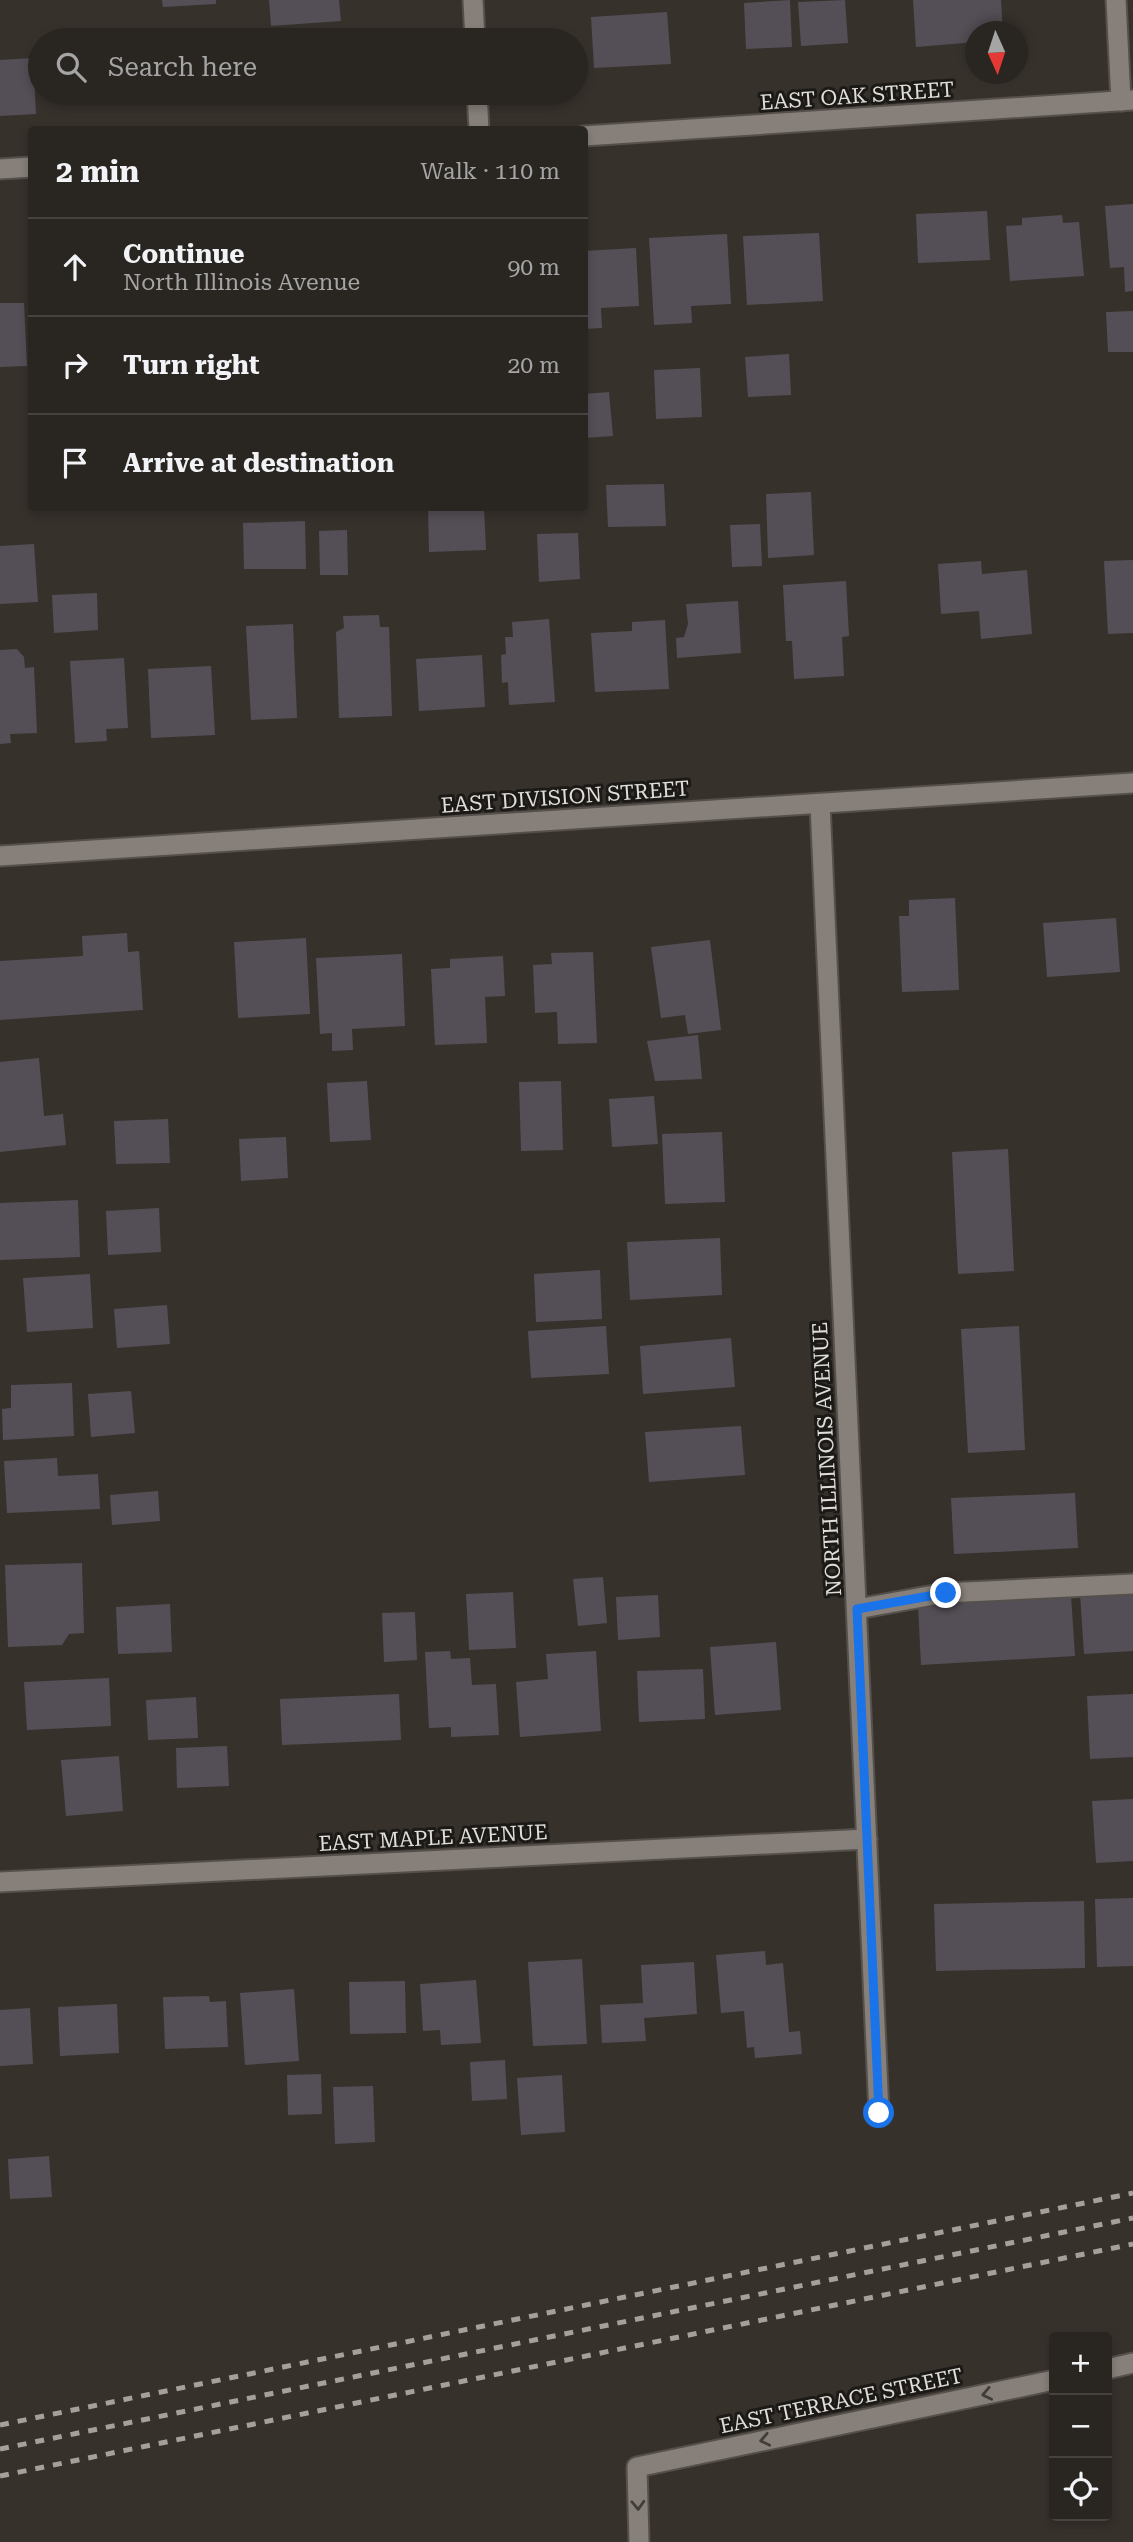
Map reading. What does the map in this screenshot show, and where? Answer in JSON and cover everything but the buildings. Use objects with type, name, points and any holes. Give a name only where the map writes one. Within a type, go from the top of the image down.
[{"type":"street","points":[[473,0],[474,28]]},
{"type":"street","points":[[1116,0],[1127,101]]},
{"type":"street","name":"EAST OAK STREET","points":[[588,136],[1127,101]]},
{"type":"street","points":[[478,105],[479,126]]},
{"type":"street","points":[[0,169],[28,167]]},
{"type":"street","name":"EAST DIVISION STREET","points":[[0,856],[1133,783]]},
{"type":"street","name":"NORTH ILLINOIS AVENUE","points":[[820,804],[879,2113]]},
{"type":"street","points":[[857,1609],[946,1593],[1133,1584]]},
{"type":"street","name":"EAST MAPLE AVENUE","points":[[0,1882],[867,1839]]},
{"type":"street","points":[[1112,2368],[1133,2363]]},
{"type":"street","name":"EAST TERRACE STREET","points":[[639,2542],[637,2467],[1049,2381]]},
{"type":"railway","points":[[0,2425],[1133,2193]]},
{"type":"railway","points":[[0,2449],[1133,2218]]},
{"type":"railway","points":[[0,2476],[1133,2244]]},
{"type":"route","points":[[879,2113],[857,1609],[946,1593]]}]
